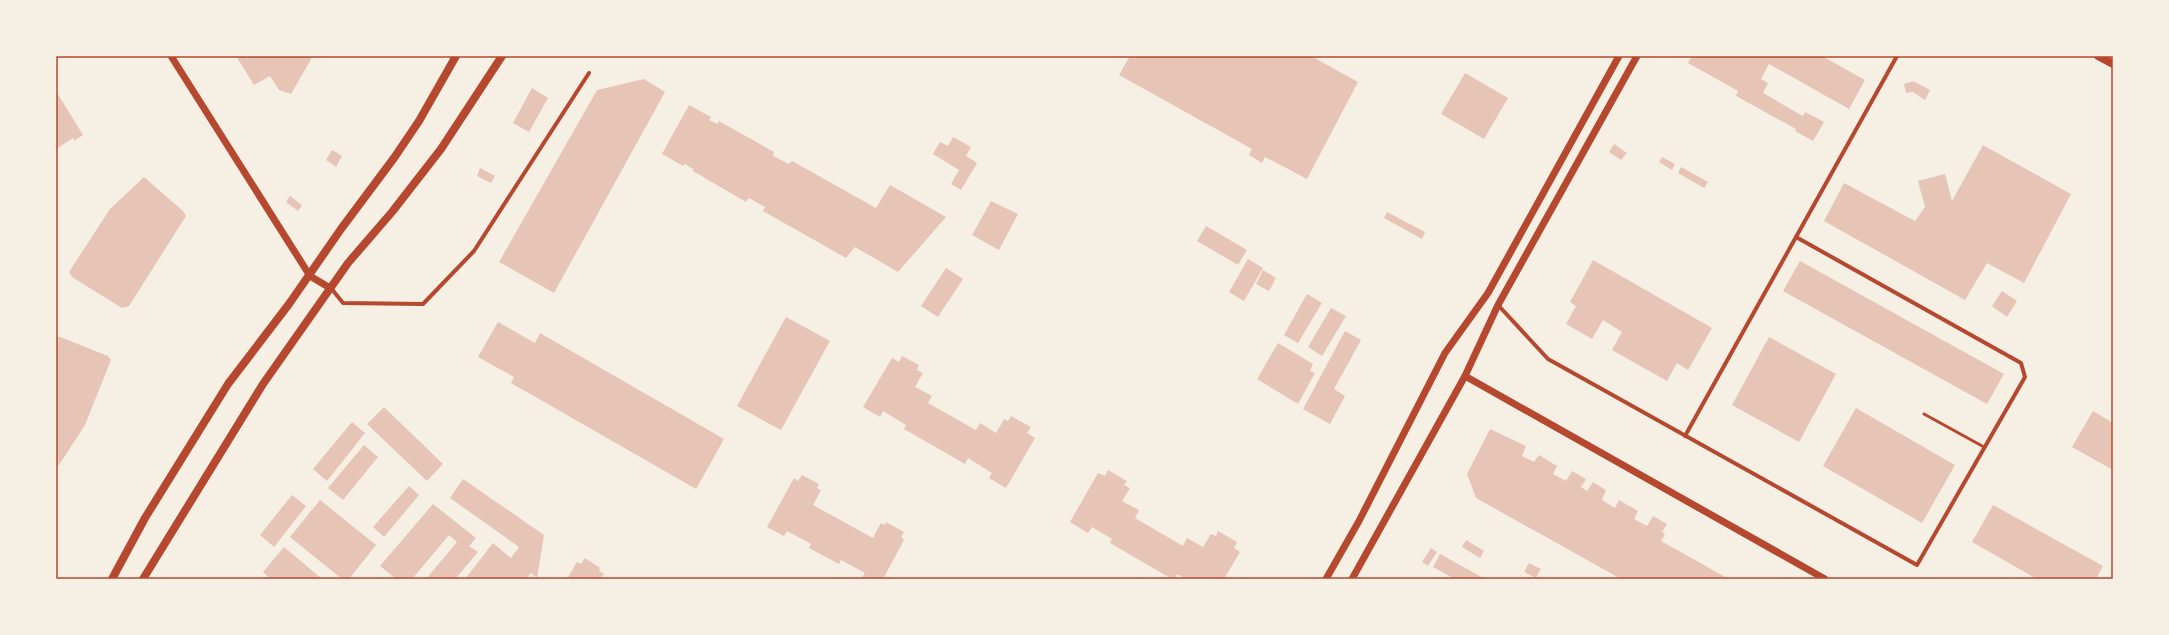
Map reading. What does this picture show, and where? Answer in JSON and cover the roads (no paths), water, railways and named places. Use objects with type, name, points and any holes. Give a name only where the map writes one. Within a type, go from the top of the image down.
[{"type":"main road","points":[[112,579],[141,524],[228,384],[310,276],[419,121],[456,56]]},
{"type":"main road","points":[[143,579],[255,396],[330,288],[441,149],[502,56]]},
{"type":"main road","points":[[2098,56],[2113,64]]},
{"type":"street","points":[[171,56],[310,276],[330,288],[343,303],[423,304],[474,251],[589,73]]},
{"type":"street","points":[[1326,579],[1359,521],[1445,353],[1488,293],[1619,56]]},
{"type":"street","points":[[1352,579],[1465,376],[1498,305],[1637,56]]},
{"type":"street","points":[[1685,436],[1897,56]]},
{"type":"street","points":[[1498,305],[1548,359],[1917,565],[2025,376],[2021,363],[1796,237]]},
{"type":"street","points":[[1465,376],[1825,579]]},
{"type":"lane","points":[[1924,414],[1984,447]]}]
